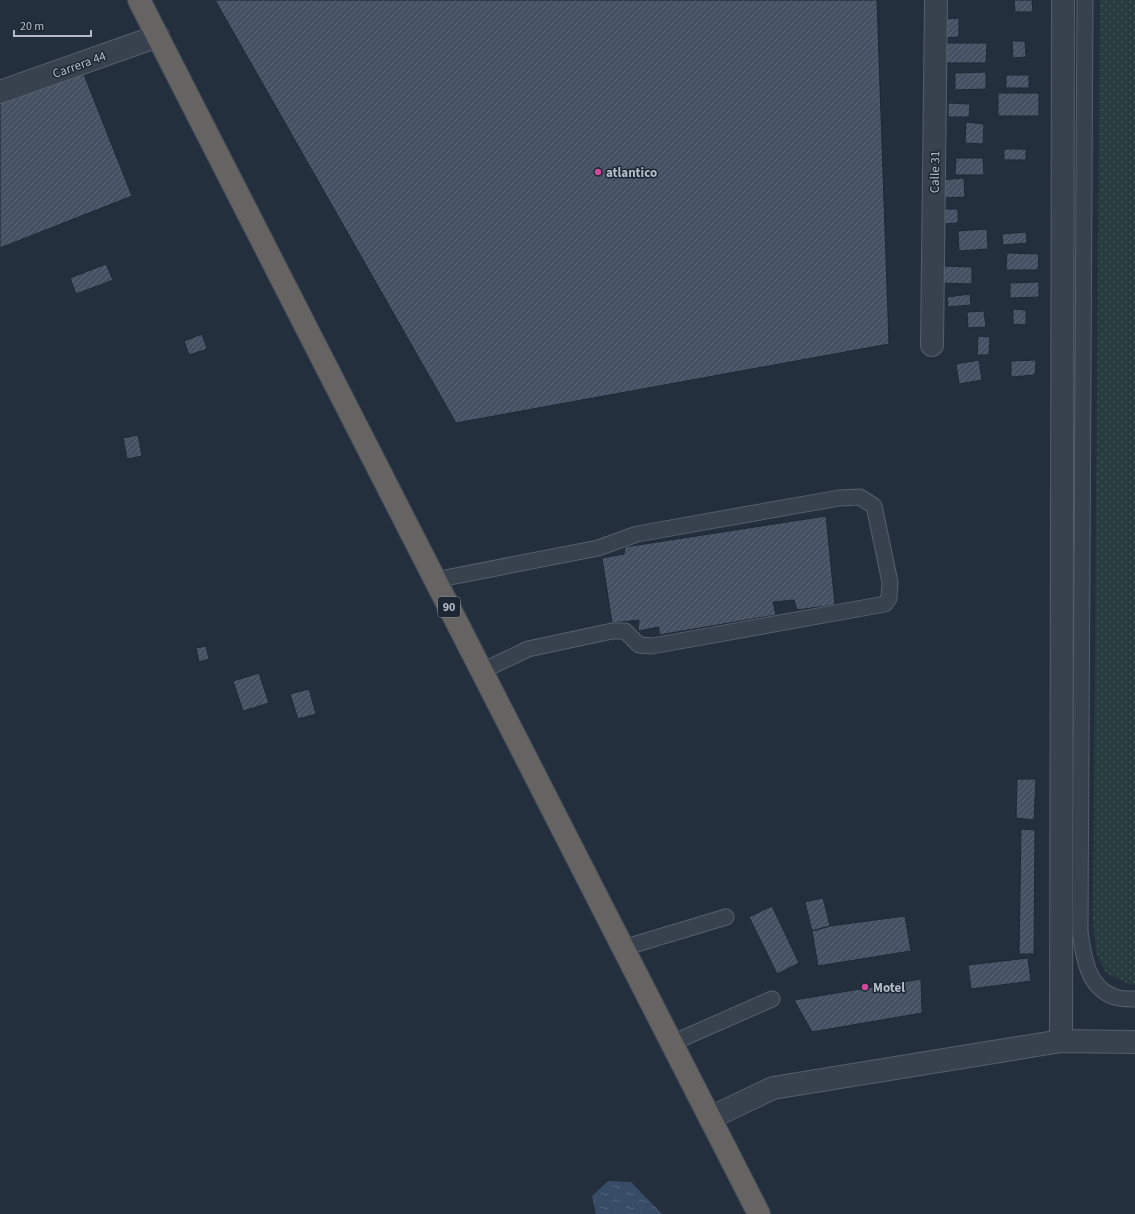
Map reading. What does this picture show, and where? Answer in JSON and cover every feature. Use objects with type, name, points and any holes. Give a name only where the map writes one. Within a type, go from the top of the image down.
[{"type":"highway","name":"90","points":[[139,0],[759,1214]]},
{"type":"street","name":"Calle 31","points":[[932,344],[936,0]]},
{"type":"street","points":[[1060,1041],[1062,0]]},
{"type":"street","name":"Carrera 44","points":[[0,92],[158,36]]},
{"type":"street","points":[[710,1118],[772,1088],[1060,1041],[1135,1042]]},
{"type":"lane","points":[[1085,0],[1080,932],[1084,962],[1095,983],[1108,995],[1120,998],[1135,999]]},
{"type":"lane","points":[[435,580],[598,548],[637,534],[831,500],[860,497],[874,506],[890,582],[889,598],[885,604],[652,646],[639,645],[624,631],[612,631],[528,649],[482,671]]},
{"type":"lane","points":[[623,948],[726,917]]},
{"type":"lane","points":[[672,1043],[772,999]]},
{"type":"green space","points":[[1100,0],[1135,0],[1135,984],[1129,984],[1106,973],[1096,952],[1093,919]]},
{"type":"water","points":[[608,1181],[631,1182],[662,1214],[596,1214],[592,1196]]},
{"type":"building","name":"atlantico","points":[[215,0],[877,0],[889,344],[456,423]]},
{"type":"building","points":[[1014,0],[1032,0],[1033,12],[1015,12]]},
{"type":"building","points":[[959,18],[959,37],[941,38],[940,19]]},
{"type":"building","points":[[1012,41],[1025,41],[1026,57],[1013,58]]},
{"type":"building","points":[[940,43],[987,43],[986,63],[939,63]]},
{"type":"building","points":[[81,67],[132,196],[0,248],[0,99]]},
{"type":"building","points":[[986,72],[986,89],[955,90],[955,73]]},
{"type":"building","points":[[1006,75],[1029,75],[1029,88],[1006,88]]},
{"type":"building","points":[[998,93],[1039,93],[1039,116],[998,116]]},
{"type":"building","points":[[948,103],[970,104],[969,117],[948,117]]},
{"type":"building","points":[[966,122],[984,124],[983,144],[965,143]]},
{"type":"building","points":[[1004,149],[1026,149],[1026,160],[1004,160]]},
{"type":"building","points":[[956,158],[983,158],[984,175],[955,175]]},
{"type":"building","points":[[964,178],[965,197],[941,198],[940,180]]},
{"type":"building","points":[[941,209],[958,209],[958,223],[942,224]]},
{"type":"building","points":[[987,229],[988,249],[959,251],[958,231]]},
{"type":"building","points":[[1026,232],[1027,243],[1003,245],[1002,234]]},
{"type":"building","points":[[1007,253],[1039,254],[1038,270],[1006,270]]},
{"type":"building","points":[[106,264],[113,280],[76,294],[70,278]]},
{"type":"building","points":[[943,266],[972,267],[972,284],[942,283]]},
{"type":"building","points":[[1039,282],[1039,297],[1010,298],[1010,283]]},
{"type":"building","points":[[970,294],[971,305],[948,307],[947,297]]},
{"type":"building","points":[[1013,309],[1026,310],[1026,325],[1013,324]]},
{"type":"building","points":[[984,311],[986,327],[968,328],[967,312]]},
{"type":"building","points":[[202,334],[207,349],[189,355],[184,341]]},
{"type":"building","points":[[978,336],[990,337],[989,355],[977,355]]},
{"type":"building","points":[[979,360],[982,380],[959,384],[956,364]]},
{"type":"building","points":[[1036,360],[1035,375],[1011,377],[1011,361]]},
{"type":"building","points":[[138,435],[142,456],[127,459],[123,438]]},
{"type":"building","points":[[826,516],[835,605],[797,610],[794,600],[773,602],[776,615],[659,635],[659,627],[638,631],[639,620],[612,623],[602,558],[624,554],[625,547]]},
{"type":"building","points":[[206,646],[209,659],[199,662],[196,648]]},
{"type":"building","points":[[259,673],[269,703],[243,711],[233,681]]},
{"type":"building","points":[[309,689],[316,714],[298,719],[290,694]]},
{"type":"building","points":[[1017,779],[1036,779],[1034,820],[1016,818]]},
{"type":"building","points":[[1021,829],[1035,830],[1034,954],[1019,954]]},
{"type":"building","points":[[823,898],[830,926],[812,931],[805,902]]},
{"type":"building","points":[[772,906],[799,963],[777,974],[749,917]]},
{"type":"building","points":[[905,916],[911,951],[818,966],[812,931],[830,926]]},
{"type":"building","points":[[1028,958],[1031,981],[971,989],[968,965]]},
{"type":"building","points":[[921,979],[922,1013],[812,1032],[794,1000]]},
{"type":"place","name":"atlantico","points":[[598,172]]},
{"type":"place","name":"Motel","points":[[865,987]]}]
